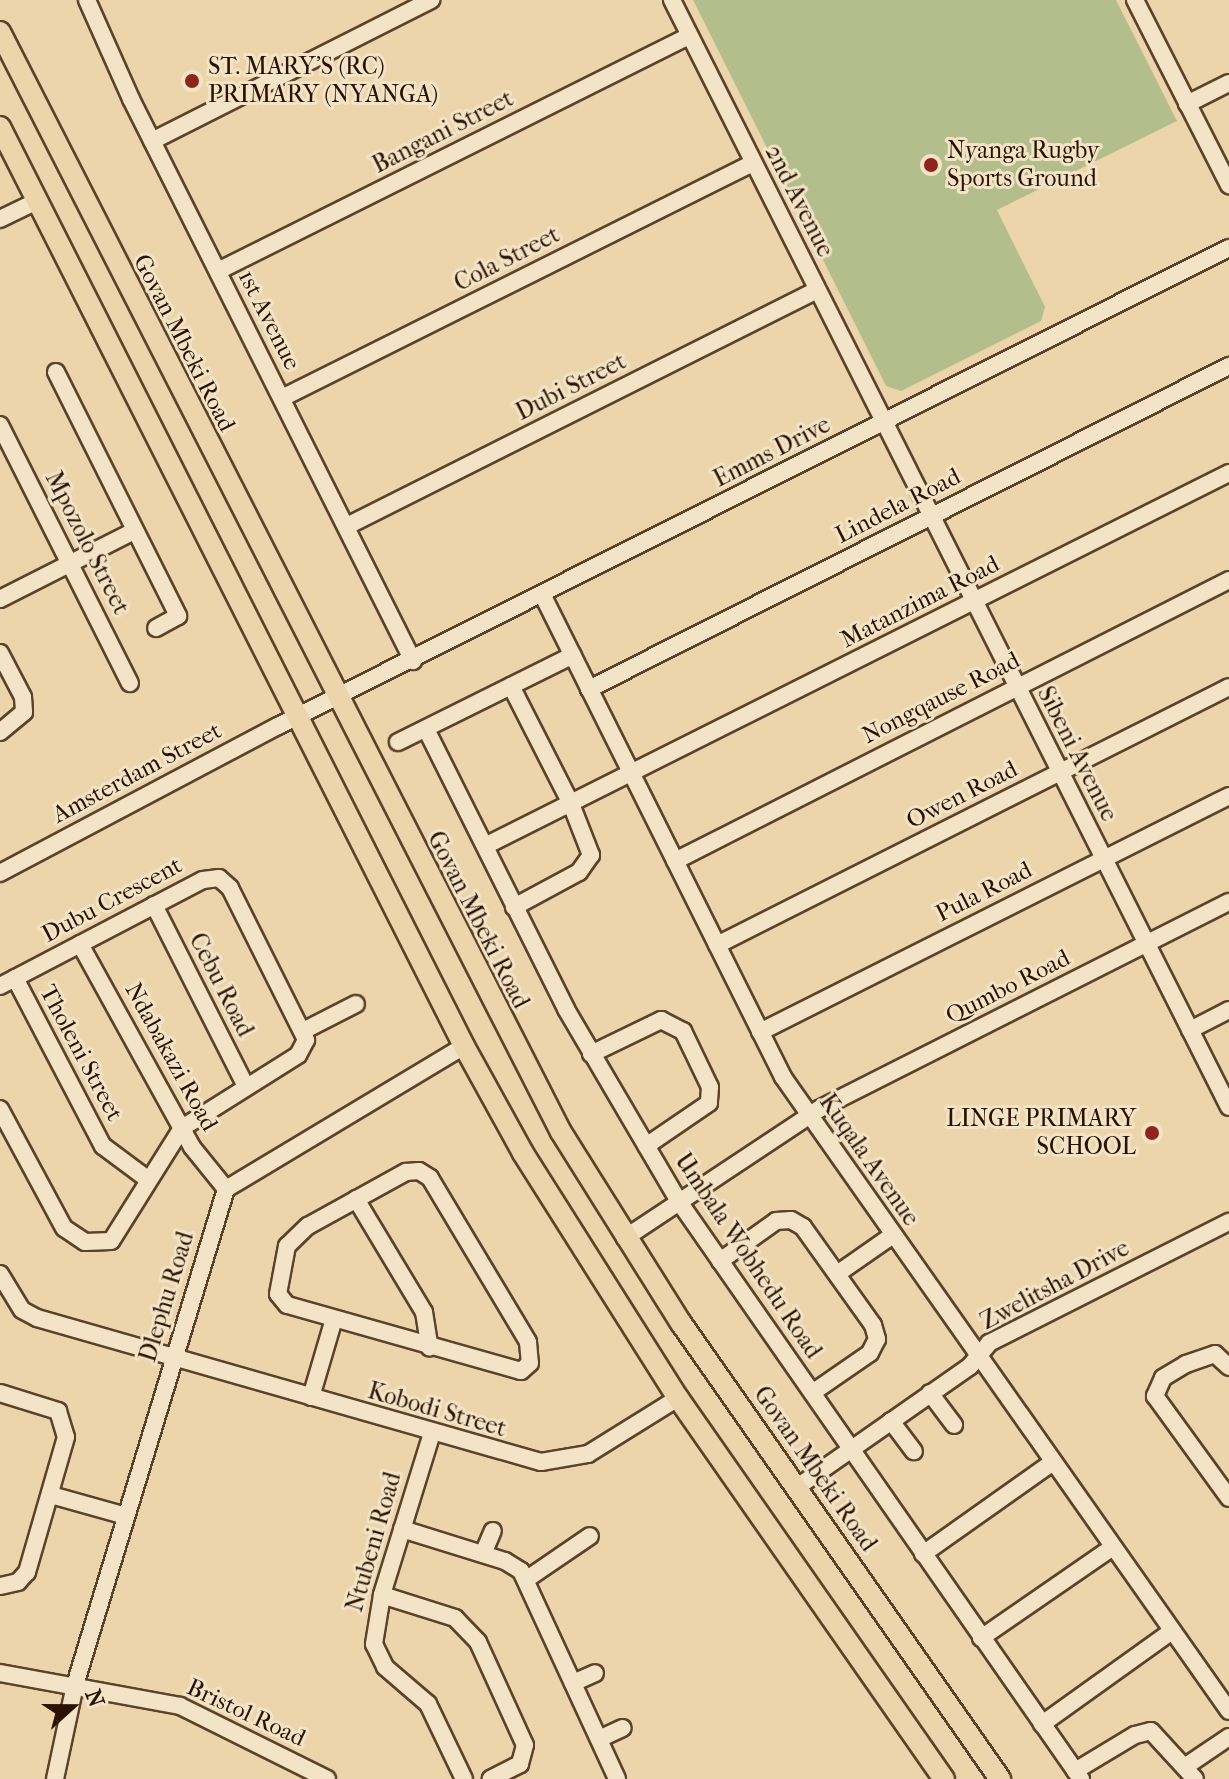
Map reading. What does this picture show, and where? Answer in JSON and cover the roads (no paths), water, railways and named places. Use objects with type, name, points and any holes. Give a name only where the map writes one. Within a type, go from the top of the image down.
[{"type":"main road","name":"Govan Mbeki Road","points":[[0,32],[505,1031],[625,1238],[1000,1779]]},
{"type":"main road","points":[[0,127],[464,1046],[551,1202],[678,1398],[944,1779]]},
{"type":"street","name":"1st Avenue","points":[[87,0],[152,141],[413,661]]},
{"type":"street","points":[[152,141],[431,0]]},
{"type":"street","name":"2nd Avenue","points":[[672,0],[883,423]]},
{"type":"street","points":[[1135,0],[1229,185]]},
{"type":"street","name":"Bangani Street","points":[[218,271],[689,36]]},
{"type":"street","points":[[1187,104],[1229,83]]},
{"type":"street","name":"Cola Street","points":[[282,398],[753,163]]},
{"type":"street","points":[[0,219],[37,201]]},
{"type":"street","name":"Emms Drive","points":[[336,698],[1229,248]]},
{"type":"street","name":"Dubi Street","points":[[347,526],[817,290]]},
{"type":"street","name":"Lindela Road","points":[[589,689],[1229,366]]},
{"type":"street","points":[[56,372],[178,616],[156,628]]},
{"type":"street","name":"Sibeni Avenue","points":[[883,423],[1229,1107]]},
{"type":"street","name":"Mpozolo Street","points":[[0,425],[130,683]]},
{"type":"street","name":"Matanzima Road","points":[[485,846],[1229,473]]},
{"type":"street","points":[[0,599],[134,531]]},
{"type":"street","name":"Nongqause Road","points":[[675,861],[1229,580]]},
{"type":"street","name":"Kuqala Avenue","points":[[542,594],[760,1032],[809,1116],[1229,1711]]},
{"type":"street","points":[[0,653],[23,697],[24,712],[0,732]]},
{"type":"street","points":[[398,742],[573,655]]},
{"type":"street","points":[[511,686],[591,846],[588,865],[514,907]]},
{"type":"street","name":"Owen Road","points":[[717,945],[1229,687]]},
{"type":"street","name":"Amsterdam Street","points":[[0,873],[336,698]]},
{"type":"street","name":"Umbala Wobhedu Road","points":[[426,729],[591,1054],[680,1203],[1078,1775]]},
{"type":"street","name":"Pula Road","points":[[760,1032],[1229,796]]},
{"type":"street","name":"Dubu Crescent","points":[[8,982],[203,880],[226,882],[305,1030]]},
{"type":"street","name":"Qumbo Road","points":[[625,1238],[809,1116],[1229,902]]},
{"type":"street","name":"Cebu Road","points":[[154,905],[246,1086]]},
{"type":"street","name":"Ndabakazi Road","points":[[80,944],[182,1128],[226,1189]]},
{"type":"street","name":"Tholeni Street","points":[[8,982],[103,1146],[146,1178]]},
{"type":"street","points":[[2,1117],[64,1228],[85,1242],[118,1236],[146,1178],[182,1128],[298,1055],[306,1043],[305,1030],[356,1004]]},
{"type":"street","points":[[1190,1030],[1229,1010]]},
{"type":"street","points":[[591,1054],[661,1020],[683,1031],[710,1087],[709,1103],[646,1146]]},
{"type":"street","points":[[226,1189],[464,1046]]},
{"type":"street","points":[[406,1172],[430,1178],[531,1352],[527,1368],[513,1373],[334,1319],[287,1305],[278,1294],[277,1282],[287,1246],[308,1226],[406,1172]]},
{"type":"street","name":"Dlephu Road","points":[[57,1779],[75,1685],[226,1189]]},
{"type":"street","points":[[356,1199],[424,1312],[430,1348]]},
{"type":"street","points":[[720,1261],[776,1221],[791,1220],[803,1227],[873,1325],[875,1346],[812,1393]]},
{"type":"street","name":"Zwelitsha Drive","points":[[796,1488],[930,1393],[978,1356],[989,1343],[1229,1222]]},
{"type":"street","points":[[837,1274],[893,1235]]},
{"type":"street","name":"Kobodi Street","points":[[0,1274],[22,1310],[37,1318],[504,1455],[559,1462],[588,1454],[678,1398]]},
{"type":"street","points":[[311,1397],[334,1319]]},
{"type":"street","points":[[1229,1367],[1215,1354],[1186,1364],[1163,1378],[1155,1396],[1229,1498]]},
{"type":"street","points":[[0,1393],[58,1411],[64,1421],[66,1437],[27,1572],[18,1582],[0,1586]]},
{"type":"street","points":[[930,1393],[954,1425]]},
{"type":"street","points":[[891,1421],[914,1451]]},
{"type":"street","name":"Ntubeni Road","points":[[432,1433],[382,1595],[374,1628],[376,1653],[428,1704],[464,1779]]},
{"type":"street","points":[[923,1554],[1053,1462]]},
{"type":"street","points":[[51,1495],[126,1516]]},
{"type":"street","points":[[402,1529],[513,1565],[527,1579],[617,1779]]},
{"type":"street","points":[[483,1554],[493,1531]]},
{"type":"street","points":[[527,1579],[590,1536]]},
{"type":"street","points":[[981,1638],[1113,1547]]},
{"type":"street","points":[[382,1595],[455,1618],[478,1642],[526,1751],[520,1764],[491,1779]]},
{"type":"street","points":[[1042,1724],[1172,1631]]},
{"type":"street","name":"Bristol Road","points":[[0,1673],[180,1706],[327,1779]]},
{"type":"street","points":[[573,1683],[595,1673]]},
{"type":"street","points":[[599,1739],[623,1728]]},
{"type":"street","points":[[1078,1775],[1135,1735],[1151,1731],[1191,1772],[1229,1737]]},
{"type":"place","name":"ST. MARY'S (RC) PRIMARY (NYANGA)","points":[[192,81]]},
{"type":"place","name":"Nyanga Rugby Sports Ground","points":[[931,165]]},
{"type":"place","name":"LINGE PRIMARY SCHOOL","points":[[1152,1133]]}]
